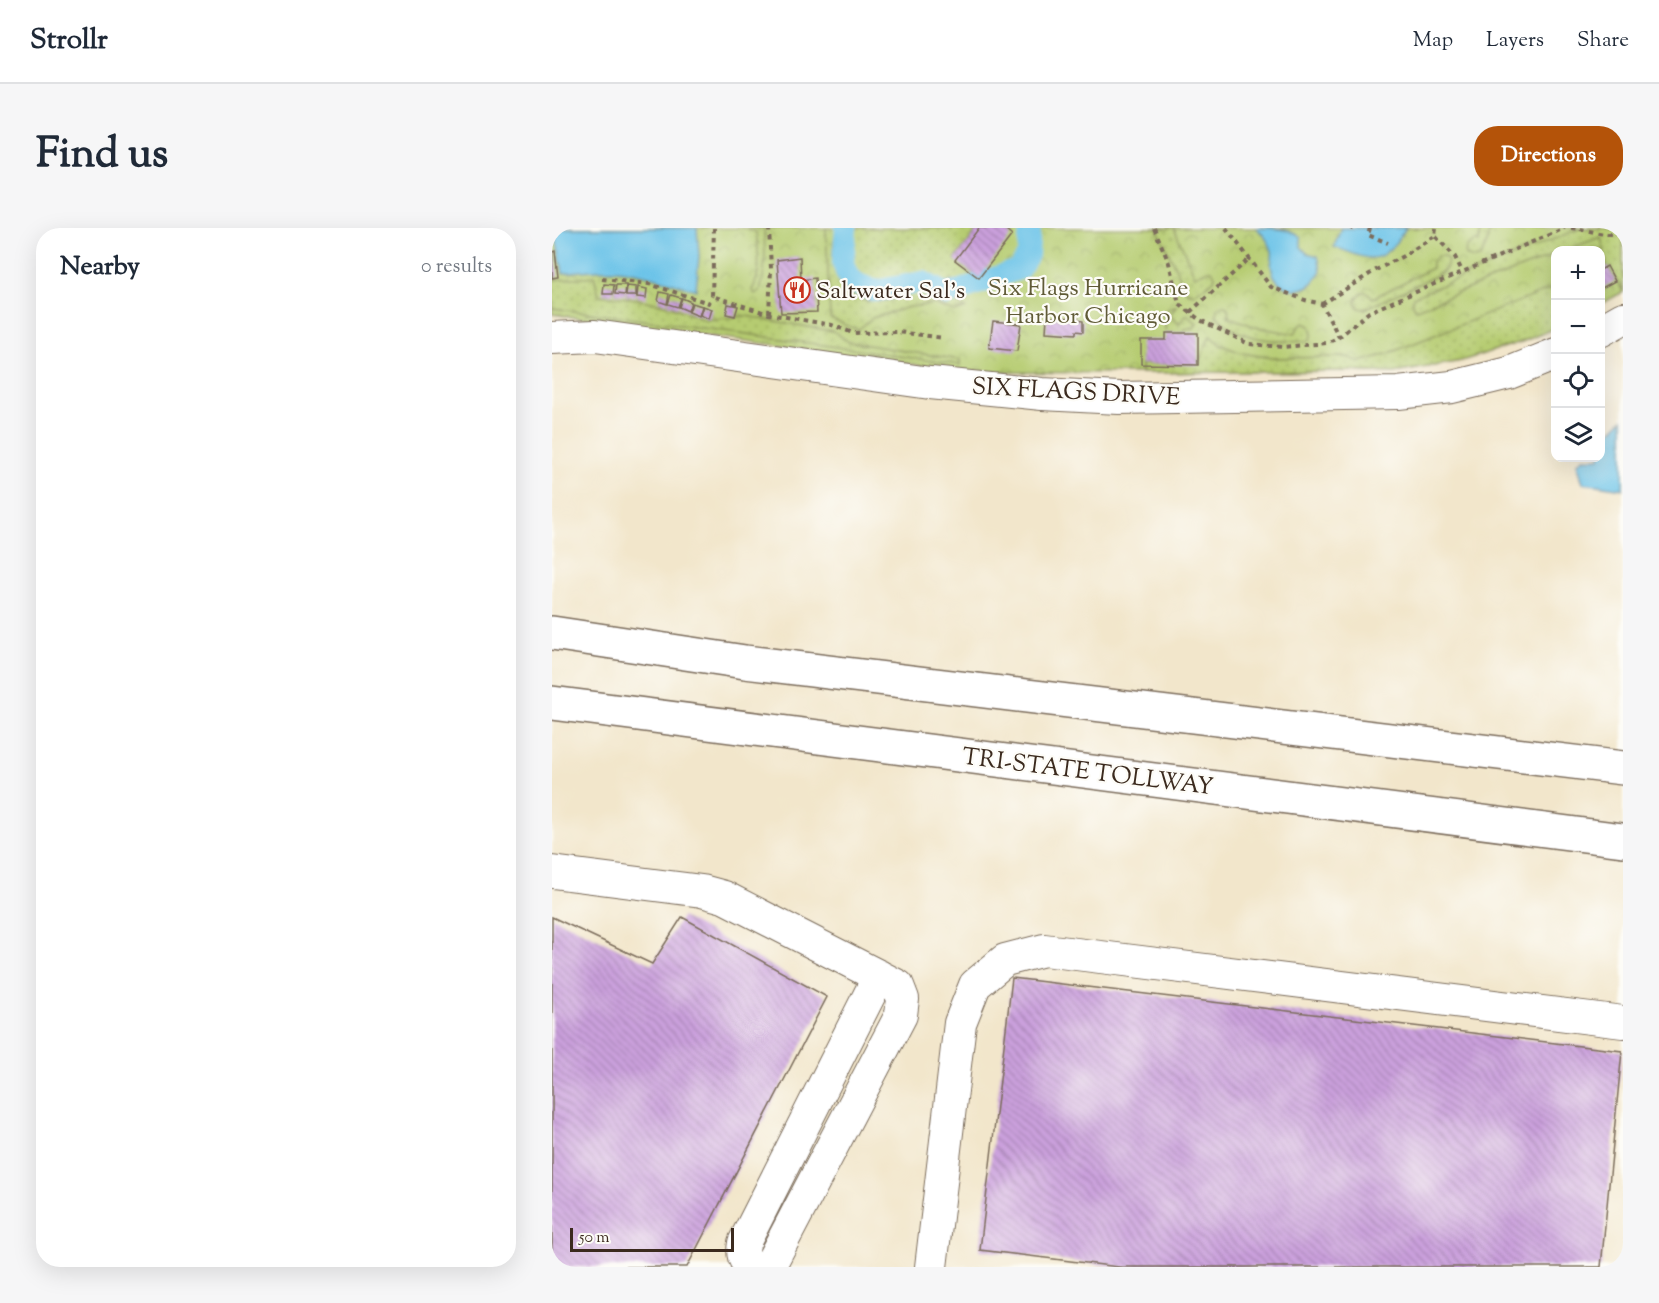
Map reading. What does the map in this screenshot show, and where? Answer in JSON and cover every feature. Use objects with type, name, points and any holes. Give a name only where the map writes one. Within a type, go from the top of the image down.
[{"type":"highway","points":[[552,633],[837,673],[1623,768]]},
{"type":"highway","name":"TRI-STATE TOLLWAY","points":[[552,703],[1623,840]]},
{"type":"lane","points":[[1605,328],[1623,318]]},
{"type":"lane","name":"SIX FLAGS DRIVE","points":[[552,322],[572,326],[595,336]]},
{"type":"lane","name":"SIX FLAGS DRIVE","points":[[552,338],[595,336],[930,383],[1042,394],[1119,398],[1398,393],[1452,387],[1509,373],[1551,356]]},
{"type":"lane","points":[[552,873],[702,891],[724,897],[898,986],[903,999],[901,1016],[769,1267]]},
{"type":"lane","points":[[931,1267],[960,1023],[975,985],[1005,960],[1044,950],[1623,1022]]},
{"type":"lane","points":[[752,1267],[746,1262],[742,1253],[744,1243],[879,976]]},
{"type":"lane","points":[[820,1093],[852,1109]]},
{"type":"path","points":[[602,279],[649,284],[709,303],[712,296],[714,228]]},
{"type":"path","points":[[769,228],[771,269],[769,314]]},
{"type":"path","points":[[1154,228],[1169,263],[1179,304],[1249,345],[1283,347],[1327,343],[1339,337],[1369,312],[1565,228]]},
{"type":"path","points":[[1226,228],[1271,287],[1322,304],[1435,236]]},
{"type":"path","points":[[1370,228],[1368,235],[1388,243]]},
{"type":"path","points":[[1435,236],[1436,228]]},
{"type":"path","points":[[1571,228],[1610,236],[1623,232]]},
{"type":"path","points":[[1435,236],[1455,257],[1462,271]]},
{"type":"path","points":[[1190,312],[1249,260]]},
{"type":"path","points":[[712,296],[769,314],[832,325],[853,333],[898,332],[944,338]]},
{"type":"path","points":[[1322,304],[1339,337]]},
{"type":"green space","name":"Six Flags Hurricane Harbor Chicago","points":[[552,228],[1623,228],[1623,292],[1605,302],[1605,246],[1551,246],[1551,330],[1524,341],[1461,361],[1394,373],[1345,371],[969,372],[552,314]]},
{"type":"green space","points":[[749,228],[763,228],[764,230],[763,276],[760,291],[755,294],[752,290],[758,270],[758,247],[756,232]]},
{"type":"green space","points":[[826,228],[837,228],[834,242],[834,268],[844,289],[854,296],[866,301],[882,301],[918,292],[940,301],[956,302],[966,308],[955,312],[934,304],[909,307],[872,318],[858,330],[830,318]]},
{"type":"green space","points":[[854,228],[979,228],[955,259],[979,278],[940,283],[923,275],[874,284],[860,279],[851,268]]},
{"type":"green space","points":[[1157,228],[1174,228],[1195,276],[1212,270],[1214,280],[1194,294],[1187,292]]},
{"type":"green space","points":[[1480,228],[1490,228],[1487,243],[1480,258],[1472,259],[1465,255],[1466,248],[1474,242],[1479,242]]},
{"type":"green space","points":[[1581,228],[1623,228],[1623,291],[1607,266],[1605,246],[1603,246],[1601,237],[1577,246],[1551,246],[1551,257],[1416,309],[1413,297]]},
{"type":"green space","points":[[1437,256],[1443,256],[1448,260],[1446,269],[1365,309],[1359,308],[1356,303],[1357,298],[1363,292],[1373,298],[1432,268],[1432,262]]},
{"type":"green space","points":[[594,276],[599,295],[638,299],[673,307],[704,320],[746,316],[833,331],[849,342],[960,360],[960,365],[552,308],[552,280]]},
{"type":"green space","points":[[1551,289],[1551,330],[1524,341],[1461,361],[1394,373],[1345,371],[1141,373],[1141,364],[1198,364],[1210,336],[1221,345],[1242,353],[1272,358],[1347,357],[1360,362],[1387,354]]},
{"type":"green space","points":[[1223,305],[1228,308],[1229,317],[1256,327],[1295,334],[1298,327],[1304,323],[1310,326],[1312,334],[1309,341],[1272,340],[1247,335],[1225,324],[1217,316],[1217,308]]},
{"type":"green space","points":[[1176,306],[1170,315],[1179,324],[1186,315],[1197,323],[1194,328],[1184,329],[1184,333],[1166,333],[1163,314],[1170,307]]},
{"type":"water","points":[[554,228],[697,228],[699,256],[696,290],[624,271],[563,273]]},
{"type":"water","points":[[1256,228],[1286,230],[1301,238],[1301,247],[1307,253],[1318,256],[1321,270],[1314,282],[1305,288],[1290,289],[1277,281],[1271,266],[1271,247]]},
{"type":"water","points":[[1341,228],[1406,228],[1387,252],[1377,257],[1367,258],[1334,247]]},
{"type":"water","points":[[1623,419],[1623,489],[1583,483],[1577,464],[1579,462],[1605,462],[1605,437]]},
{"type":"building","points":[[979,228],[1004,228],[1012,235],[979,278],[955,260]]},
{"type":"building","points":[[555,251],[558,277],[552,278],[552,252]]},
{"type":"building","points":[[800,257],[801,280],[815,278],[817,312],[781,313],[777,260]]},
{"type":"building","points":[[1607,266],[1615,281],[1605,286],[1605,267]]},
{"type":"building","points":[[604,284],[614,285],[613,294],[603,294]]},
{"type":"building","points":[[616,285],[626,285],[625,295],[615,294]]},
{"type":"building","points":[[627,286],[636,287],[636,296],[626,296]]},
{"type":"building","points":[[638,287],[647,289],[646,298],[637,297]]},
{"type":"building","points":[[660,292],[669,294],[667,304],[658,301]]},
{"type":"building","points":[[671,295],[681,298],[678,307],[668,304]]},
{"type":"building","points":[[682,298],[691,302],[688,311],[679,307]]},
{"type":"building","points":[[692,303],[702,306],[699,316],[689,312]]},
{"type":"building","points":[[728,304],[738,306],[735,316],[726,314]]},
{"type":"building","points":[[703,306],[712,309],[709,319],[700,315]]},
{"type":"building","points":[[1047,317],[1078,318],[1083,321],[1083,332],[1076,331],[1076,334],[1046,332]]},
{"type":"building","points":[[993,321],[1021,324],[1017,351],[989,348]]},
{"type":"building","points":[[1166,333],[1198,333],[1198,365],[1141,364],[1141,340],[1166,340]]},
{"type":"building","points":[[552,917],[652,964],[682,917],[827,997],[687,1267],[552,1267]]},
{"type":"building","points":[[1012,978],[1622,1051],[1601,1267],[1119,1267],[980,1250]]},
{"type":"waterway","points":[[846,228],[843,263],[848,277],[858,284],[875,291],[923,282],[947,295],[1019,269],[1028,255],[1030,228]]},
{"type":"place","name":"Saltwater Sal's","points":[[797,290]]}]
